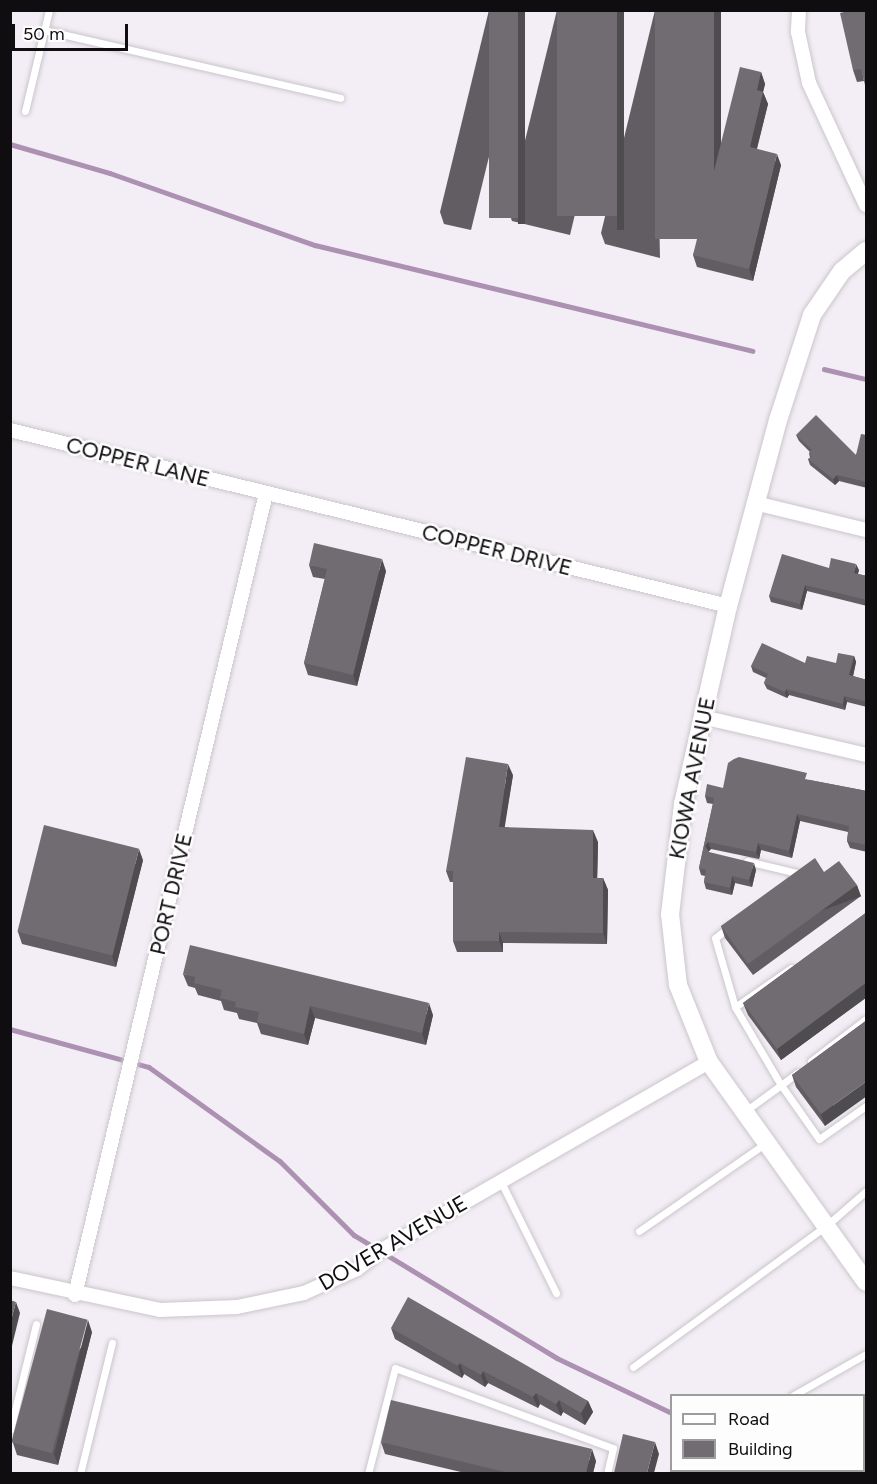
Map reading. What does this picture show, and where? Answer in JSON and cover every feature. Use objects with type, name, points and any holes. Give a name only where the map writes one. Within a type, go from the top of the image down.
[{"type":"street","points":[[799,10],[798,32],[809,83],[867,205]]},
{"type":"street","name":"KIOWA AVENUE","points":[[867,251],[842,271],[812,315],[755,503],[728,606],[683,804],[670,915],[678,985],[709,1062],[867,1282]]},
{"type":"street","name":"COPPER LANE","points":[[10,430],[266,494]]},
{"type":"street","name":"COPPER DRIVE","points":[[266,494],[728,606]]},
{"type":"street","name":"PORT DRIVE","points":[[75,1295],[266,494]]},
{"type":"street","points":[[755,503],[867,530]]},
{"type":"street","points":[[702,717],[867,755]]},
{"type":"street","name":"DOVER AVENUE","points":[[10,1278],[75,1295],[160,1310],[237,1307],[304,1293],[357,1269],[380,1251],[709,1062]]},
{"type":"lane","points":[[25,111],[49,10]]},
{"type":"lane","points":[[44,30],[340,98]]},
{"type":"lane","points":[[734,859],[797,873],[788,880]]},
{"type":"lane","points":[[733,923],[715,938],[735,1007],[781,1085],[819,1139],[867,1106]]},
{"type":"lane","points":[[735,1007],[801,962]]},
{"type":"lane","points":[[744,1112],[867,1019]]},
{"type":"lane","points":[[639,1231],[766,1142]]},
{"type":"lane","points":[[501,1182],[556,1293]]},
{"type":"lane","points":[[633,1367],[826,1226],[867,1191]]},
{"type":"lane","points":[[10,1430],[36,1324]]},
{"type":"lane","points":[[80,1473],[112,1343]]},
{"type":"lane","points":[[794,1394],[867,1354]]},
{"type":"lane","points":[[368,1473],[395,1368],[613,1448],[607,1473]]},
{"type":"lane","points":[[675,1473],[681,1473]]},
{"type":"building","points":[[489,10],[518,10],[518,218],[489,218]]},
{"type":"building","points":[[557,10],[617,10],[617,216],[557,216]]},
{"type":"building","points":[[655,10],[714,10],[714,239],[655,239]]},
{"type":"building","points":[[867,10],[867,93],[861,69],[853,70],[840,13]]},
{"type":"building","points":[[740,67],[761,72],[757,90],[763,92],[750,147],[777,154],[749,269],[693,255]]},
{"type":"building","points":[[816,415],[856,455],[861,434],[867,435],[867,482],[837,475],[833,479],[808,459],[812,457],[809,453],[812,450],[796,435]]},
{"type":"building","points":[[314,543],[382,559],[353,675],[304,663],[327,569],[309,565]]},
{"type":"building","points":[[782,554],[829,568],[831,558],[856,564],[854,573],[867,576],[867,600],[805,585],[800,604],[769,596]]},
{"type":"building","points":[[762,643],[805,663],[807,656],[836,663],[838,653],[854,656],[849,675],[867,680],[867,702],[844,696],[843,704],[786,689],[785,692],[764,683],[768,674],[751,666]]},
{"type":"building","points":[[466,757],[508,764],[499,827],[593,830],[593,878],[603,878],[603,933],[499,932],[499,941],[453,941],[453,871],[446,871]]},
{"type":"building","points":[[739,757],[807,773],[805,779],[867,791],[867,845],[847,841],[849,826],[797,814],[789,851],[758,843],[756,852],[708,842],[705,846],[709,852],[754,863],[749,880],[732,876],[730,888],[704,882],[706,870],[699,868],[714,798],[705,796],[707,784],[723,788],[728,763]]},
{"type":"building","points":[[44,825],[139,849],[112,955],[17,932]]},
{"type":"building","points":[[815,858],[824,872],[839,861],[857,885],[748,964],[721,926]]},
{"type":"building","points":[[867,912],[867,982],[777,1049],[743,1003]]},
{"type":"building","points":[[190,945],[429,1003],[422,1033],[310,1006],[304,1034],[257,1022],[259,1012],[235,1007],[236,1002],[220,998],[222,990],[194,983],[195,977],[183,974]]},
{"type":"building","points":[[867,1020],[867,1081],[821,1114],[792,1075]]},
{"type":"building","points":[[408,1297],[588,1401],[581,1413],[559,1400],[556,1404],[536,1393],[533,1397],[483,1371],[481,1375],[460,1363],[458,1366],[391,1328]]},
{"type":"building","points":[[10,1300],[16,1302],[10,1324]]},
{"type":"building","points":[[47,1309],[88,1320],[52,1453],[11,1442]]},
{"type":"building","points":[[391,1400],[592,1449],[586,1473],[509,1473],[381,1442]]},
{"type":"building","points":[[623,1434],[655,1442],[647,1473],[614,1473]]},
{"type":"waterway","points":[[10,144],[110,173],[315,245],[752,351]]},
{"type":"waterway","points":[[824,369],[866,379]]},
{"type":"waterway","points":[[10,1029],[149,1067],[280,1161],[354,1235],[557,1358],[670,1412]]},
{"type":"waterway","points":[[792,1472],[795,1474]]}]
